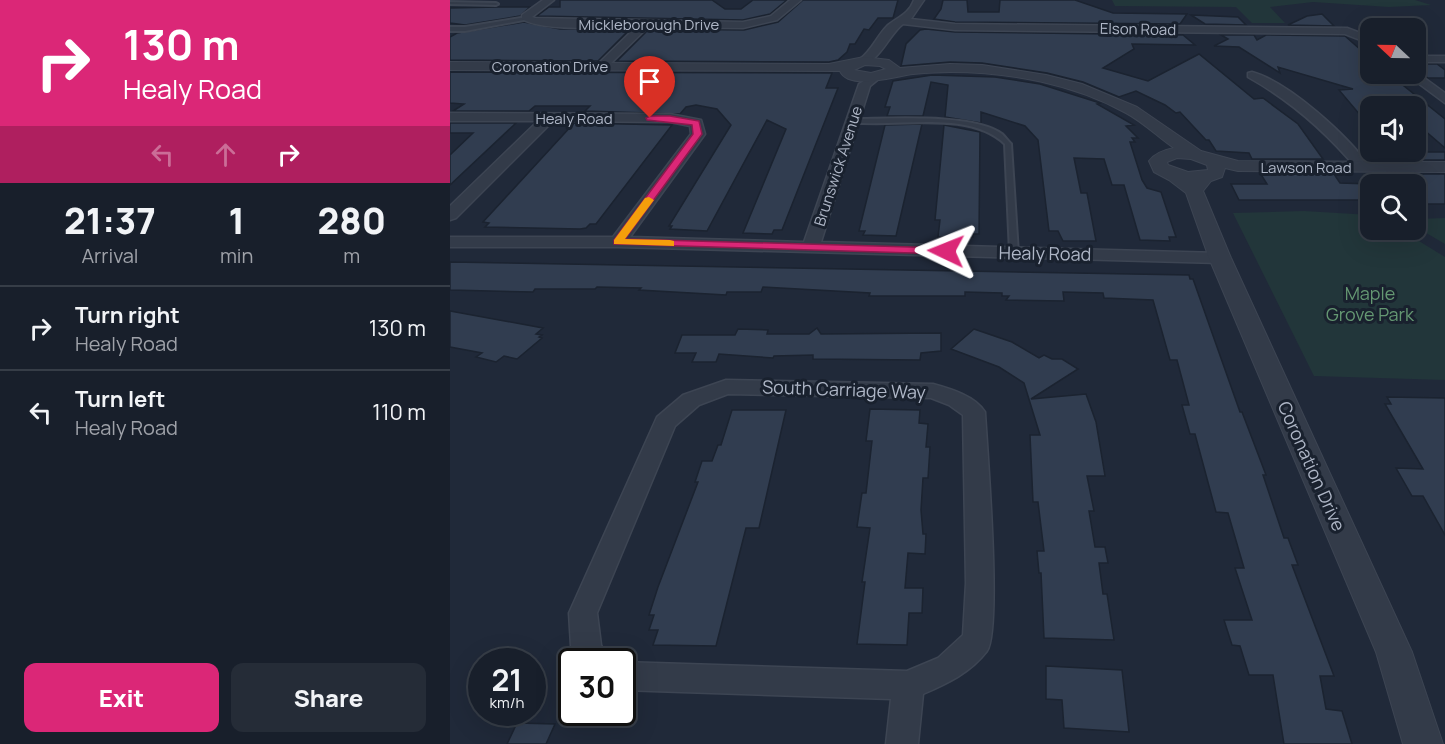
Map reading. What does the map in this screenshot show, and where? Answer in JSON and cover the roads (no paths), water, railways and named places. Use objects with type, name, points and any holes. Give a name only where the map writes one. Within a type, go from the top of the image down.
[{"type":"street","points":[[527,18],[525,17],[549,0]]},
{"type":"street","name":"Mickleborough Drive","points":[[527,18],[545,23],[743,25],[774,18],[796,0]]},
{"type":"street","points":[[885,63],[886,33],[916,10],[919,0]]},
{"type":"street","name":"Elson Road","points":[[904,21],[955,27],[1360,30]]},
{"type":"street","points":[[602,66],[645,24]]},
{"type":"street","points":[[1426,59],[1445,59]]},
{"type":"street","points":[[859,75],[864,62],[885,63],[912,69],[1007,72],[1079,87],[1133,111],[1157,126],[1171,149]]},
{"type":"street","points":[[859,75],[885,63]]},
{"type":"street","name":"Coronation Drive","points":[[450,66],[829,68],[859,75]]},
{"type":"street","name":"Brunswick Avenue","points":[[811,247],[853,122],[859,75]]},
{"type":"street","points":[[1252,75],[1292,98],[1322,121],[1363,167]]},
{"type":"street","points":[[1425,84],[1445,99]]},
{"type":"street","name":"Healy Road","points":[[450,117],[670,118],[696,123],[698,134],[618,242]]},
{"type":"street","points":[[450,215],[550,117]]},
{"type":"street","name":"Coronation Drive","points":[[1171,149],[1158,164],[1164,171],[1199,172],[1220,258],[1394,652],[1423,744]]},
{"type":"street","name":"Lawson Road","points":[[1171,149],[1199,172],[1238,166],[1445,167]]},
{"type":"street","name":"Healy Road","points":[[450,242],[618,242],[1220,258]]},
{"type":"street","name":"South Carriage Way","points":[[587,648],[583,613],[665,422],[691,400],[726,387],[933,391],[957,400],[974,412],[980,583],[976,641],[949,668],[908,685],[636,676]]},
{"type":"street","points":[[902,744],[908,685]]},
{"type":"lane","points":[[450,3],[455,0]]},
{"type":"lane","points":[[450,3],[496,4]]},
{"type":"lane","points":[[450,28],[465,28],[527,18]]},
{"type":"lane","points":[[853,122],[966,123],[1001,134],[1008,144],[1014,253]]},
{"type":"park label","name":"Maple Grove Park","points":[[1370,303]]}]
